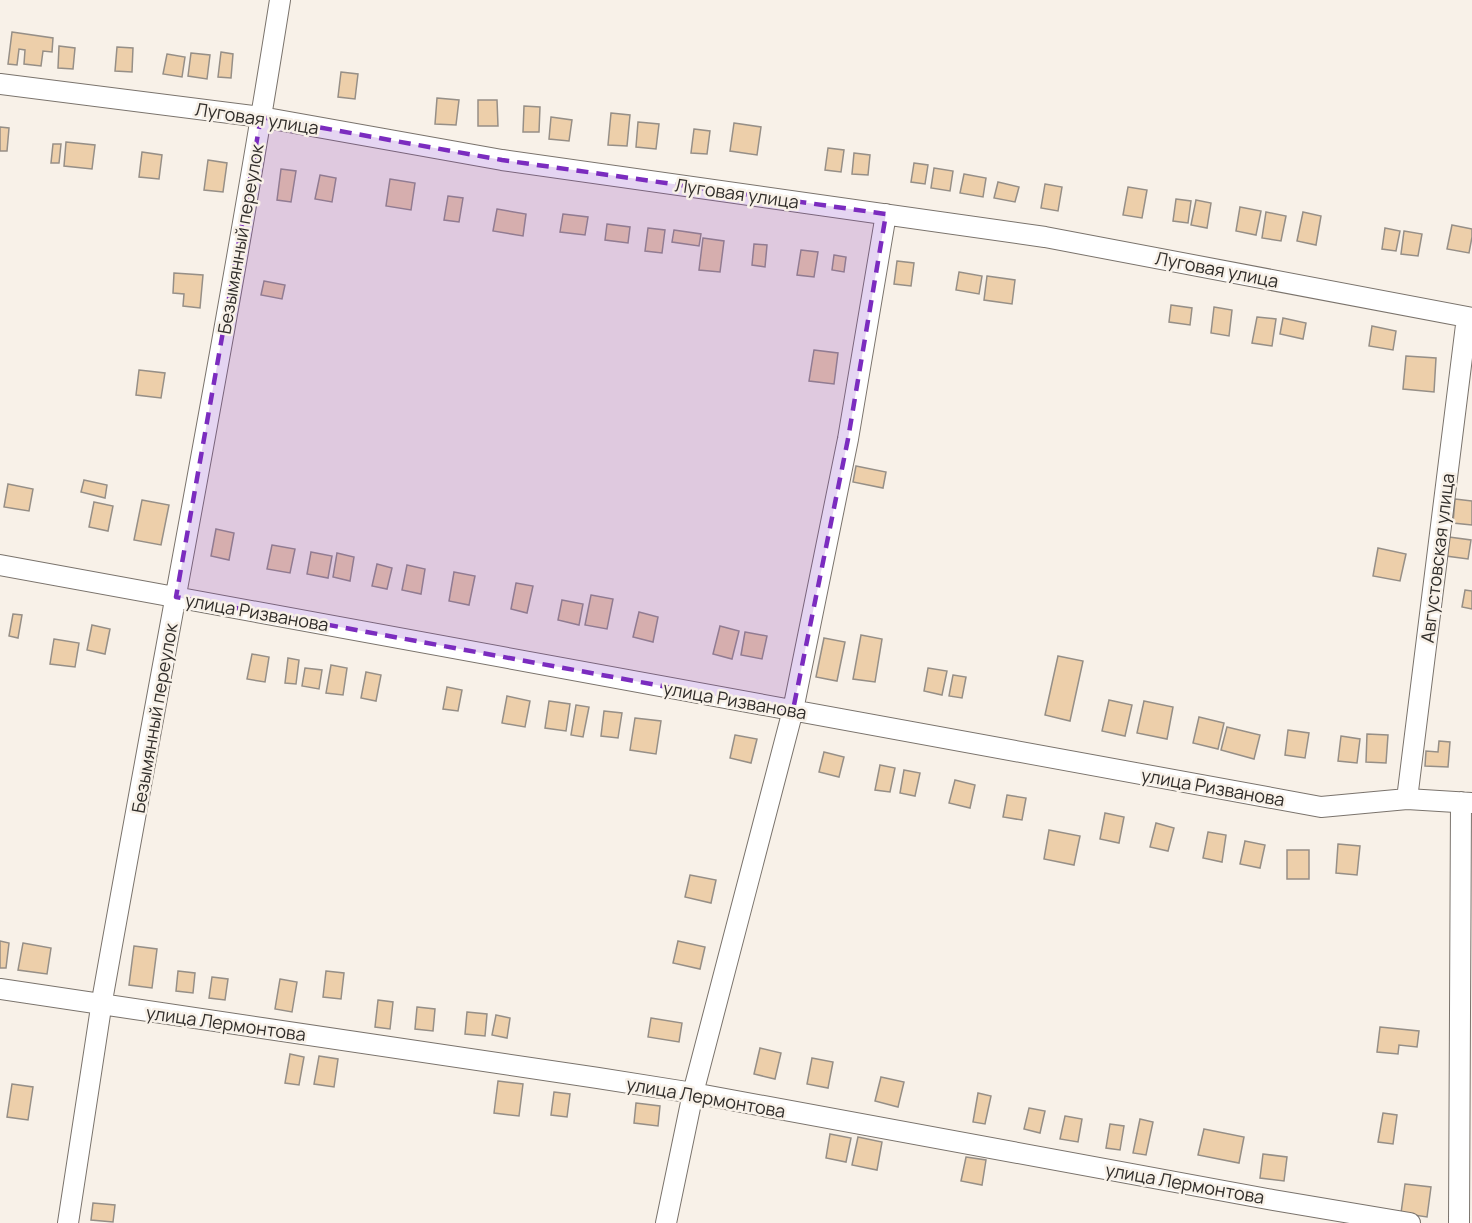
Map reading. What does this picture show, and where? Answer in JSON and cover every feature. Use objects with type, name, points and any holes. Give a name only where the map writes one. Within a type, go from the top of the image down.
[{"type":"street","name":"Безымянный переулок","points":[[68,1223],[102,1004],[176,597],[280,0]]},
{"type":"street","name":"Луговая улица","points":[[0,84],[261,117],[502,160],[1045,237],[1469,317]]},
{"type":"street","points":[[666,1223],[693,1093],[793,710],[848,439],[886,214]]},
{"type":"street","name":"Августовская улица","points":[[1407,799],[1469,317]]},
{"type":"street","name":"улица Ризванова","points":[[0,565],[1320,807],[1407,799],[1467,802]]},
{"type":"street","points":[[1459,1223],[1467,802]]},
{"type":"street","name":"улица Лермонтова","points":[[0,989],[693,1093],[1410,1223]]},
{"type":"highlighted area","points":[[261,117],[502,160],[886,214],[848,439],[793,710],[176,597]]},
{"type":"building","points":[[12,32],[53,38],[52,52],[43,51],[41,66],[24,64],[25,50],[19,49],[17,65],[8,64]]},
{"type":"building","points":[[59,46],[75,48],[73,69],[58,68]]},
{"type":"building","points":[[117,47],[133,48],[132,72],[115,71]]},
{"type":"building","points":[[221,52],[233,54],[231,78],[218,77]]},
{"type":"building","points":[[191,53],[210,55],[207,79],[188,76]]},
{"type":"building","points":[[167,54],[185,57],[182,77],[163,74]]},
{"type":"building","points":[[341,72],[358,74],[355,99],[338,97]]},
{"type":"building","points":[[437,98],[459,100],[456,125],[435,124]]},
{"type":"building","points":[[478,100],[497,100],[498,126],[478,126]]},
{"type":"building","points":[[524,106],[540,107],[539,132],[523,132]]},
{"type":"building","points":[[611,113],[630,115],[627,146],[608,145]]},
{"type":"building","points":[[551,117],[572,120],[569,141],[549,139]]},
{"type":"building","points":[[638,122],[659,124],[656,149],[636,147]]},
{"type":"building","points":[[734,123],[761,127],[757,155],[730,151]]},
{"type":"building","points":[[0,127],[9,128],[7,151],[0,151]]},
{"type":"building","points":[[694,129],[710,131],[707,154],[691,153]]},
{"type":"building","points":[[66,142],[95,145],[92,169],[64,166]]},
{"type":"building","points":[[53,144],[61,144],[59,163],[51,163]]},
{"type":"building","points":[[828,148],[844,150],[841,172],[825,170]]},
{"type":"building","points":[[142,152],[162,155],[159,179],[139,177]]},
{"type":"building","points":[[854,153],[870,155],[868,175],[852,174]]},
{"type":"building","points":[[208,160],[227,163],[223,192],[204,190]]},
{"type":"building","points":[[914,163],[928,165],[925,184],[911,182]]},
{"type":"building","points":[[934,168],[953,171],[950,191],[931,188]]},
{"type":"building","points":[[281,169],[296,171],[291,202],[277,200]]},
{"type":"building","points":[[964,174],[986,178],[983,197],[960,193]]},
{"type":"building","points":[[320,175],[336,178],[332,202],[315,199]]},
{"type":"building","points":[[390,179],[415,183],[411,210],[386,206]]},
{"type":"building","points":[[998,182],[1019,187],[1015,202],[994,198]]},
{"type":"building","points":[[1045,184],[1062,187],[1058,211],[1041,208]]},
{"type":"building","points":[[1128,187],[1147,190],[1142,218],[1123,215]]},
{"type":"building","points":[[448,196],[463,198],[459,222],[444,220]]},
{"type":"building","points":[[1176,199],[1191,201],[1188,223],[1173,221]]},
{"type":"building","points":[[1196,200],[1211,203],[1207,228],[1191,225]]},
{"type":"building","points":[[1240,207],[1261,211],[1256,235],[1236,231]]},
{"type":"building","points":[[497,209],[526,214],[523,236],[493,231]]},
{"type":"building","points":[[1266,212],[1286,216],[1281,241],[1262,238]]},
{"type":"building","points":[[1303,212],[1321,216],[1316,245],[1297,241]]},
{"type":"building","points":[[563,214],[588,217],[585,235],[560,232]]},
{"type":"building","points":[[607,224],[630,227],[628,243],[605,240]]},
{"type":"building","points":[[1452,225],[1472,229],[1469,253],[1447,249]]},
{"type":"building","points":[[648,228],[665,230],[662,253],[645,251]]},
{"type":"building","points":[[1385,228],[1400,231],[1396,251],[1382,249]]},
{"type":"building","points":[[674,230],[701,234],[699,246],[672,242]]},
{"type":"building","points":[[1404,231],[1422,234],[1418,256],[1401,254]]},
{"type":"building","points":[[703,238],[724,241],[720,272],[699,270]]},
{"type":"building","points":[[754,244],[767,245],[765,267],[752,265]]},
{"type":"building","points":[[801,250],[818,252],[814,277],[797,275]]},
{"type":"building","points":[[834,255],[846,257],[844,272],[832,270]]},
{"type":"building","points":[[897,261],[914,263],[911,286],[894,284]]},
{"type":"building","points":[[959,272],[982,276],[979,294],[956,290]]},
{"type":"building","points":[[174,273],[203,275],[200,308],[183,306],[184,294],[173,293]]},
{"type":"building","points":[[987,276],[1015,280],[1012,304],[984,300]]},
{"type":"building","points":[[264,281],[285,285],[282,299],[261,295]]},
{"type":"building","points":[[1171,305],[1192,308],[1190,325],[1169,322]]},
{"type":"building","points":[[1214,307],[1232,310],[1229,336],[1211,333]]},
{"type":"building","points":[[1257,317],[1276,319],[1272,346],[1252,343]]},
{"type":"building","points":[[1283,318],[1306,323],[1303,339],[1280,334]]},
{"type":"building","points":[[1372,326],[1396,331],[1393,350],[1369,346]]},
{"type":"building","points":[[814,350],[838,353],[834,384],[809,381]]},
{"type":"building","points":[[1406,356],[1436,358],[1434,392],[1403,389]]},
{"type":"building","points":[[139,370],[165,373],[161,398],[136,395]]},
{"type":"building","points":[[856,466],[886,472],[883,488],[853,482]]},
{"type":"building","points":[[84,480],[107,485],[105,498],[81,492]]},
{"type":"building","points":[[8,484],[33,489],[29,511],[4,507]]},
{"type":"building","points":[[1455,499],[1472,501],[1472,525],[1453,523]]},
{"type":"building","points":[[142,500],[169,505],[161,545],[134,540]]},
{"type":"building","points":[[94,502],[113,506],[108,531],[89,527]]},
{"type":"building","points":[[216,529],[234,533],[229,560],[211,556]]},
{"type":"building","points":[[1449,537],[1471,540],[1468,559],[1446,556]]},
{"type":"building","points":[[272,545],[295,549],[290,573],[267,569]]},
{"type":"building","points":[[1378,548],[1406,554],[1400,581],[1373,576]]},
{"type":"building","points":[[311,552],[332,556],[328,578],[307,574]]},
{"type":"building","points":[[337,553],[354,557],[350,581],[333,577]]},
{"type":"building","points":[[377,564],[392,568],[387,589],[372,586]]},
{"type":"building","points":[[407,565],[425,569],[421,594],[402,590]]},
{"type":"building","points":[[454,572],[475,576],[469,605],[449,601]]},
{"type":"building","points":[[516,583],[533,586],[527,613],[511,609]]},
{"type":"building","points":[[1465,590],[1472,591],[1472,609],[1462,607]]},
{"type":"building","points":[[591,595],[613,599],[607,629],[585,625]]},
{"type":"building","points":[[562,600],[583,604],[579,625],[558,620]]},
{"type":"building","points":[[639,612],[658,617],[653,642],[633,637]]},
{"type":"building","points":[[13,614],[22,615],[18,638],[9,636]]},
{"type":"building","points":[[92,625],[110,629],[105,654],[87,650]]},
{"type":"building","points":[[720,626],[739,631],[732,659],[713,654]]},
{"type":"building","points":[[745,632],[767,636],[762,659],[741,655]]},
{"type":"building","points":[[861,635],[882,639],[875,682],[853,679]]},
{"type":"building","points":[[824,638],[845,642],[837,681],[816,677]]},
{"type":"building","points":[[54,639],[79,643],[75,667],[50,664]]},
{"type":"building","points":[[252,654],[269,657],[265,682],[247,679]]},
{"type":"building","points":[[1058,656],[1083,661],[1070,721],[1045,715]]},
{"type":"building","points":[[288,658],[299,660],[296,684],[285,683]]},
{"type":"building","points":[[331,665],[347,668],[343,695],[326,693]]},
{"type":"building","points":[[305,668],[322,670],[319,689],[302,686]]},
{"type":"building","points":[[928,668],[947,671],[942,695],[924,691]]},
{"type":"building","points":[[366,672],[381,675],[376,701],[361,698]]},
{"type":"building","points":[[953,675],[966,677],[962,698],[949,696]]},
{"type":"building","points":[[447,687],[462,690],[458,711],[443,709]]},
{"type":"building","points":[[507,696],[530,701],[525,727],[502,723]]},
{"type":"building","points":[[1109,700],[1132,705],[1125,736],[1102,731]]},
{"type":"building","points":[[549,701],[570,704],[566,731],[545,728]]},
{"type":"building","points":[[1144,701],[1173,707],[1167,739],[1137,733]]},
{"type":"building","points":[[576,705],[589,707],[583,737],[571,735]]},
{"type":"building","points":[[604,711],[622,713],[618,738],[601,736]]},
{"type":"building","points":[[1199,717],[1224,723],[1218,749],[1193,743]]},
{"type":"building","points":[[635,718],[661,721],[656,754],[630,750]]},
{"type":"building","points":[[1227,727],[1260,735],[1254,759],[1221,750]]},
{"type":"building","points":[[1288,730],[1309,733],[1305,758],[1285,755]]},
{"type":"building","points":[[1367,734],[1388,735],[1386,763],[1366,762]]},
{"type":"building","points":[[735,735],[757,739],[751,763],[730,758]]},
{"type":"building","points":[[1341,736],[1360,739],[1357,763],[1338,761]]},
{"type":"building","points":[[1439,741],[1450,742],[1448,767],[1425,766],[1426,751],[1438,752]]},
{"type":"building","points":[[824,752],[844,757],[839,777],[819,772]]},
{"type":"building","points":[[880,765],[895,768],[890,792],[875,790]]},
{"type":"building","points":[[904,770],[920,773],[915,796],[900,793]]},
{"type":"building","points":[[955,780],[975,785],[970,808],[949,803]]},
{"type":"building","points":[[1007,795],[1026,798],[1022,820],[1003,817]]},
{"type":"building","points":[[1105,813],[1124,817],[1119,843],[1100,839]]},
{"type":"building","points":[[1156,823],[1174,828],[1168,851],[1150,847]]},
{"type":"building","points":[[1049,830],[1080,836],[1074,865],[1044,859]]},
{"type":"building","points":[[1208,832],[1226,835],[1222,862],[1203,858]]},
{"type":"building","points":[[1245,841],[1265,845],[1260,868],[1240,864]]},
{"type":"building","points":[[1338,844],[1360,846],[1357,875],[1336,873]]},
{"type":"building","points":[[1287,850],[1309,850],[1309,879],[1287,879]]},
{"type":"building","points":[[690,875],[716,880],[711,903],[685,897]]},
{"type":"building","points":[[0,941],[9,943],[6,968],[0,968]]},
{"type":"building","points":[[678,941],[705,947],[700,969],[673,963]]},
{"type":"building","points":[[23,943],[51,948],[47,974],[18,970]]},
{"type":"building","points":[[134,946],[157,949],[152,988],[129,985]]},
{"type":"building","points":[[178,971],[195,973],[193,993],[176,991]]},
{"type":"building","points":[[326,971],[344,973],[341,999],[323,997]]},
{"type":"building","points":[[212,977],[228,979],[225,1000],[209,998]]},
{"type":"building","points":[[280,979],[297,982],[292,1012],[275,1009]]},
{"type":"building","points":[[378,1000],[393,1002],[390,1029],[375,1027]]},
{"type":"building","points":[[417,1007],[435,1009],[433,1031],[415,1029]]},
{"type":"building","points":[[467,1012],[487,1014],[485,1036],[465,1034]]},
{"type":"building","points":[[496,1015],[510,1018],[507,1038],[492,1035]]},
{"type":"building","points":[[651,1018],[682,1023],[679,1042],[648,1037]]},
{"type":"building","points":[[1380,1027],[1419,1031],[1417,1047],[1399,1045],[1398,1054],[1377,1052]]},
{"type":"building","points":[[760,1048],[781,1053],[775,1079],[754,1074]]},
{"type":"building","points":[[290,1054],[304,1057],[299,1085],[285,1083]]},
{"type":"building","points":[[319,1056],[338,1059],[334,1087],[314,1084]]},
{"type":"building","points":[[812,1058],[833,1062],[828,1088],[807,1084]]},
{"type":"building","points":[[881,1077],[904,1082],[898,1107],[875,1101]]},
{"type":"building","points":[[498,1081],[523,1084],[519,1116],[494,1113]]},
{"type":"building","points":[[12,1084],[33,1087],[28,1120],[7,1117]]},
{"type":"building","points":[[554,1092],[570,1094],[567,1117],[551,1115]]},
{"type":"building","points":[[978,1093],[991,1096],[985,1124],[973,1122]]},
{"type":"building","points":[[636,1103],[660,1106],[658,1126],[634,1123]]},
{"type":"building","points":[[1029,1108],[1045,1111],[1040,1133],[1024,1129]]},
{"type":"building","points":[[1383,1113],[1397,1115],[1393,1144],[1378,1142]]},
{"type":"building","points":[[1065,1116],[1082,1119],[1078,1142],[1060,1139]]},
{"type":"building","points":[[1140,1119],[1153,1122],[1146,1155],[1133,1153]]},
{"type":"building","points":[[1110,1124],[1124,1126],[1120,1150],[1106,1148]]},
{"type":"building","points":[[1204,1129],[1244,1137],[1239,1163],[1198,1155]]},
{"type":"building","points":[[830,1134],[851,1138],[846,1162],[826,1158]]},
{"type":"building","points":[[858,1137],[882,1142],[877,1170],[852,1165]]},
{"type":"building","points":[[1263,1154],[1287,1157],[1284,1181],[1260,1178]]},
{"type":"building","points":[[966,1157],[986,1160],[982,1185],[961,1181]]},
{"type":"building","points":[[1405,1184],[1431,1187],[1427,1217],[1401,1213]]},
{"type":"building","points":[[93,1203],[115,1205],[113,1222],[91,1220]]}]
